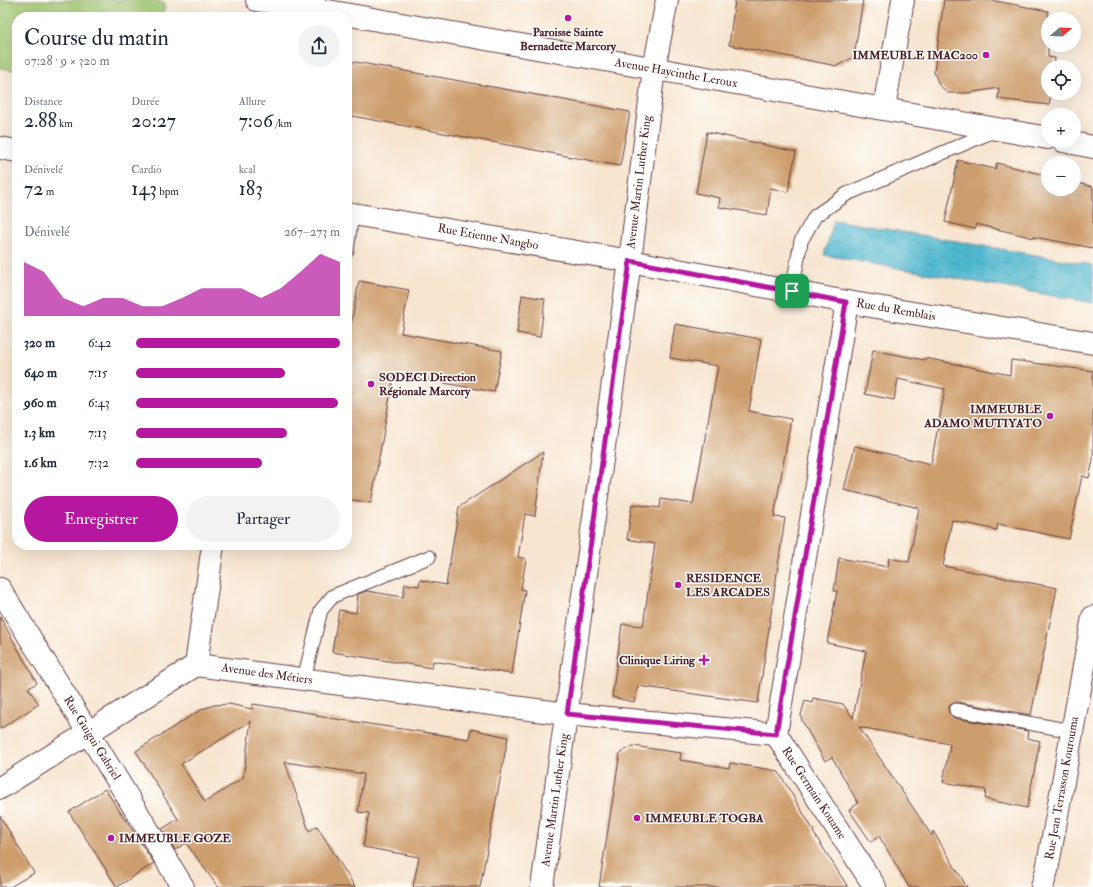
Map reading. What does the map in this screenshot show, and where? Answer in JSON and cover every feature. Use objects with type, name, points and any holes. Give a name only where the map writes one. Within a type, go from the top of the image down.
[{"type":"street","name":"Avenue Haycinthe Leroux","points":[[257,0],[322,12]]},
{"type":"street","name":"Avenue Martin Luther King","points":[[542,887],[630,261],[654,69],[667,0]]},
{"type":"street","points":[[884,108],[903,0]]},
{"type":"street","name":"Avenue Haycinthe Leroux","points":[[352,17],[884,108],[1041,137]]},
{"type":"street","points":[[1081,145],[1093,147]]},
{"type":"street","points":[[0,148],[12,150]]},
{"type":"street","name":"Rue Etienne Nangbo","points":[[352,214],[630,261]]},
{"type":"street","name":"Rue du Remblais","points":[[630,261],[846,302],[1093,343]]},
{"type":"street","points":[[776,734],[846,302]]},
{"type":"street","points":[[0,788],[196,665],[212,550]]},
{"type":"street","name":"Rue Guigui Gabriel","points":[[0,589],[183,887]]},
{"type":"street","name":"Rue Jean Terrasson Kourouma","points":[[1042,887],[1047,870],[1093,617]]},
{"type":"street","name":"Avenue des Métiers","points":[[196,665],[567,714]]},
{"type":"street","name":"Rue Germain Kouame","points":[[567,714],[776,734],[875,887]]},
{"type":"lane","points":[[792,291],[802,241],[816,216],[846,194],[998,129]]},
{"type":"lane","points":[[304,679],[321,610],[332,596],[429,557]]},
{"type":"lane","points":[[956,710],[1072,731]]},
{"type":"green space","points":[[0,0],[149,0],[165,3],[163,12],[12,12],[12,70],[0,68]]},
{"type":"water","points":[[834,220],[1093,265],[1093,303],[824,255]]},
{"type":"building","points":[[735,0],[863,0],[854,57],[837,66],[729,45]]},
{"type":"building","name":"IMMEUBLE IMAC200","points":[[944,0],[990,0],[1048,11],[1041,12],[1041,52],[1048,52],[1048,57],[1055,58],[1055,60],[1041,60],[1041,100],[1050,100],[1049,105],[998,99],[999,88],[968,93],[948,93],[939,85],[934,72]]},
{"type":"building","points":[[352,61],[630,112],[620,166],[352,116]]},
{"type":"building","points":[[707,132],[796,152],[788,192],[771,188],[767,215],[719,207],[720,198],[696,193]]},
{"type":"building","points":[[958,160],[995,169],[997,163],[1041,174],[1041,196],[1081,196],[1081,184],[1093,187],[1093,248],[1034,238],[976,224],[975,229],[945,222]]},
{"type":"building","points":[[359,281],[409,290],[401,333],[502,351],[494,392],[394,374],[371,503],[352,500],[352,319]]},
{"type":"building","points":[[522,295],[545,299],[540,337],[517,333]]},
{"type":"building","points":[[675,324],[761,339],[749,411],[791,419],[774,517],[785,518],[758,703],[638,686],[634,702],[612,697],[622,624],[643,626],[655,544],[627,539],[632,504],[660,508],[661,499],[693,504],[718,366],[670,358]]},
{"type":"building","points":[[873,350],[924,360],[925,358],[1010,375],[1011,360],[1093,371],[1093,461],[1089,478],[1082,476],[1069,539],[998,524],[997,530],[952,520],[943,566],[1057,588],[1031,715],[957,702],[950,705],[948,709],[949,713],[954,718],[1028,731],[1027,738],[1040,741],[1027,808],[985,799],[986,790],[943,782],[950,744],[859,727],[932,836],[933,831],[967,887],[909,887],[879,836],[871,842],[849,810],[858,803],[832,757],[825,761],[802,721],[801,715],[805,701],[812,703],[813,698],[843,704],[853,718],[866,651],[827,643],[837,591],[834,591],[839,558],[888,567],[889,558],[909,562],[919,508],[844,490],[855,446],[931,464],[945,389],[898,379],[894,400],[865,394]]},
{"type":"building","points":[[543,452],[535,516],[525,514],[518,557],[526,559],[521,589],[525,590],[512,674],[433,661],[432,668],[332,652],[339,610],[356,613],[358,594],[367,591],[403,597],[405,584],[419,586],[420,580],[446,585],[459,507]]},
{"type":"building","points":[[0,617],[37,683],[28,688],[39,704],[0,729]]},
{"type":"building","points":[[229,704],[252,709],[253,704],[317,714],[316,716],[469,739],[471,729],[508,737],[480,887],[413,887],[419,857],[363,847],[369,813],[358,812],[364,774],[285,762],[309,831],[317,826],[355,887],[218,887],[186,843],[175,850],[162,829],[178,819],[136,751],[202,709],[214,705]],"holes":[[[251,721],[243,778],[205,802],[181,764]]]},
{"type":"building","points":[[633,746],[681,753],[680,760],[729,768],[730,763],[778,771],[814,831],[813,832],[848,887],[599,887],[620,753]]},
{"type":"building","name":"IMMEUBLE GOZE","points":[[105,789],[154,863],[117,887],[69,812]]},
{"type":"building","points":[[0,816],[34,873],[10,887],[0,887]]},
{"type":"place","name":"Paroisse Sainte Bernadette Marcory","points":[[568,18]]},
{"type":"place","name":"IMMEUBLE IMAC200","points":[[986,55]]},
{"type":"place","name":"SODECI Direction Régionale Marcory","points":[[371,384]]},
{"type":"place","name":"IMMEUBLE ADAMO MUTIYATO","points":[[1050,416]]},
{"type":"place","name":"RESIDENCE LES ARCADES","points":[[678,585]]},
{"type":"place","name":"Clinique Liring","points":[[704,660]]},
{"type":"place","name":"IMMEUBLE TOGBA","points":[[637,818]]},
{"type":"place","name":"IMMEUBLE GOZE","points":[[111,838]]},
{"type":"route","points":[[630,261],[792,291],[846,302],[776,734],[567,714],[630,261]]}]
